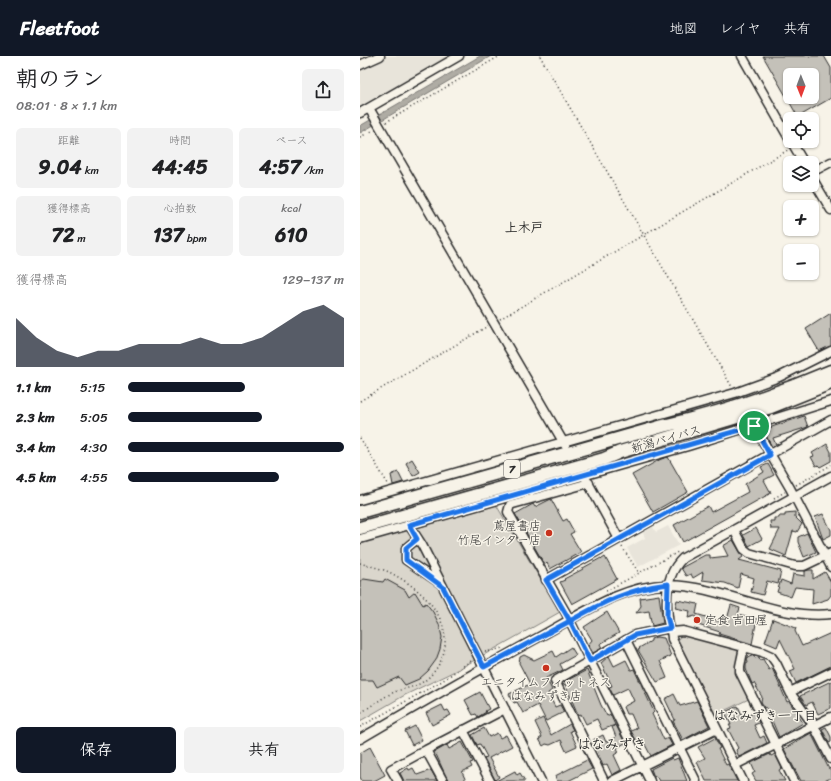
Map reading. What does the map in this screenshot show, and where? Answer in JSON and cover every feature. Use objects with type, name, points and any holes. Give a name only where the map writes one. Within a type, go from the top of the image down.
[{"type":"highway","points":[[663,426],[694,413],[761,392],[831,362]]},
{"type":"highway","name":"新潟バイパス","points":[[360,512],[696,418],[766,396],[831,371]]},
{"type":"highway","name":"新潟バイパス","points":[[360,528],[604,459],[620,452],[771,407],[831,383]]},
{"type":"highway","points":[[604,459],[622,458],[716,431],[769,415],[831,392]]},
{"type":"street","points":[[360,65],[380,56]]},
{"type":"street","points":[[360,113],[371,111],[459,56]]},
{"type":"street","points":[[742,56],[783,127]]},
{"type":"street","points":[[371,111],[564,444]]},
{"type":"street","points":[[819,168],[831,162]]},
{"type":"street","points":[[819,190],[831,210]]},
{"type":"street","points":[[360,500],[564,444],[735,393],[779,377],[831,351]]},
{"type":"street","points":[[360,539],[754,426],[831,401]]},
{"type":"street","points":[[546,580],[831,420]]},
{"type":"street","points":[[754,426],[828,555],[831,567]]},
{"type":"street","points":[[583,474],[619,539]]},
{"type":"street","points":[[743,781],[675,645],[667,616],[668,584],[675,565],[683,558],[831,476]]},
{"type":"street","points":[[589,483],[514,504],[508,509],[509,516],[570,621],[650,781]]},
{"type":"street","points":[[409,525],[422,545],[541,781]]},
{"type":"street","points":[[734,530],[744,549],[748,553],[795,566],[804,566],[828,555]]},
{"type":"street","points":[[417,539],[406,548],[406,560],[443,587]]},
{"type":"street","points":[[360,738],[484,667],[608,600],[622,594],[668,584],[705,590],[788,613],[812,615],[831,614]]},
{"type":"street","points":[[604,781],[555,681],[635,635],[671,630],[683,631],[744,647],[770,656],[776,663],[790,692],[814,726],[831,759]]},
{"type":"street","points":[[626,640],[696,781]]},
{"type":"street","points":[[744,647],[740,672],[794,781]]},
{"type":"street","points":[[790,692],[831,672]]},
{"type":"street","points":[[398,781],[391,769],[504,709]]},
{"type":"street","points":[[734,765],[831,717]]},
{"type":"street","points":[[612,781],[717,729]]},
{"type":"street","points":[[463,730],[490,781]]},
{"type":"street","points":[[426,750],[443,781]]},
{"type":"path","points":[[360,137],[500,56]]},
{"type":"path","points":[[540,56],[735,393]]},
{"type":"path","points":[[360,400],[644,235],[783,148]]},
{"type":"path","points":[[360,438],[390,491]]},
{"type":"path","points":[[619,539],[640,573]]},
{"type":"path","points":[[360,563],[389,572],[418,590],[433,605],[440,618],[445,636],[444,651],[441,662],[427,678],[410,689],[398,691],[360,713]]},
{"type":"path","points":[[360,727],[442,681],[488,650],[503,648]]},
{"type":"shaded area","points":[[360,56],[450,56],[360,109]]},
{"type":"shaded area","points":[[480,56],[491,56],[360,133],[360,126]]},
{"type":"shaded area","points":[[495,503],[560,612],[457,670],[405,695],[360,721],[360,542]]},
{"type":"shaded area","points":[[668,526],[679,545],[638,567],[627,548],[645,538],[643,533],[653,527],[656,532]]},
{"type":"shaded area","points":[[683,631],[744,647],[740,666],[753,697],[711,717],[675,645]]},
{"type":"building","points":[[763,56],[824,56],[831,68],[831,98],[807,112],[795,112],[791,104],[819,104],[819,68],[783,68],[783,91]]},
{"type":"building","points":[[831,313],[831,346],[819,351],[806,329]]},
{"type":"building","points":[[804,416],[808,427],[773,438],[776,445],[772,447],[763,430]]},
{"type":"building","points":[[827,444],[831,452],[831,461],[820,467],[818,465],[816,466],[811,457],[814,456],[812,453]]},
{"type":"building","points":[[668,457],[688,492],[653,512],[632,475],[661,459]]},
{"type":"building","points":[[412,459],[420,472],[413,476],[406,463]]},
{"type":"building","points":[[768,464],[774,475],[764,480],[771,493],[683,542],[674,525],[708,506],[711,512],[748,492],[745,484],[764,472],[761,467]]},
{"type":"building","points":[[398,472],[403,482],[393,485],[391,475]]},
{"type":"building","name":"蔦屋書店 竹尾インター店","points":[[551,499],[563,521],[567,519],[574,532],[570,534],[581,552],[550,569],[547,563],[545,565],[515,514],[533,504],[535,507]]},
{"type":"building","points":[[795,512],[795,517],[802,524],[797,532],[793,531],[786,556],[770,549],[780,529],[771,529],[770,521],[774,521],[774,518],[779,518],[779,516],[785,516],[785,513]]},
{"type":"building","points":[[823,514],[831,530],[831,535],[823,539],[815,517]]},
{"type":"building","points":[[756,528],[762,539],[749,546],[743,535]]},
{"type":"building","points":[[807,533],[816,552],[804,557],[798,542],[798,537]]},
{"type":"building","points":[[733,540],[743,557],[739,560],[781,571],[778,584],[767,581],[763,595],[751,592],[754,578],[741,574],[738,588],[725,583],[702,580],[703,572],[693,578],[691,574],[686,576],[681,568],[705,555],[710,555],[710,558],[728,556],[723,546]]},
{"type":"building","points":[[605,557],[617,579],[572,604],[560,582]]},
{"type":"building","points":[[813,570],[813,579],[825,572],[831,582],[831,595],[828,599],[812,604],[813,589],[795,587],[791,597],[777,592],[781,580],[791,584],[793,574],[805,576],[805,571]]},
{"type":"building","points":[[364,579],[383,582],[385,579],[405,590],[409,597],[415,592],[423,605],[426,603],[433,612],[439,624],[442,637],[440,649],[436,660],[428,671],[419,679],[405,685],[399,677],[377,687],[373,680],[360,680],[360,581]]},
{"type":"building","points":[[659,595],[663,623],[652,626],[649,611],[636,613],[641,606],[640,598]]},
{"type":"building","points":[[677,600],[698,604],[696,614],[726,623],[731,605],[740,608],[738,614],[757,619],[752,644],[719,634],[720,632],[698,625],[695,616],[688,618],[690,611],[675,608]]},
{"type":"building","points":[[607,612],[619,633],[600,644],[602,648],[593,653],[588,645],[592,640],[584,627]]},
{"type":"building","points":[[773,619],[796,628],[795,631],[802,646],[831,633],[831,666],[796,683],[790,671],[795,669],[780,639],[777,647],[765,642]]},
{"type":"building","points":[[656,637],[664,638],[671,656],[660,661],[667,678],[657,682],[638,650],[651,641],[651,639]]},
{"type":"building","points":[[571,647],[576,655],[560,664],[563,670],[546,678],[552,690],[548,693],[555,707],[560,705],[564,712],[546,721],[538,705],[523,713],[517,702],[514,703],[509,694],[530,684],[519,663],[520,657],[524,655],[534,660],[553,651],[556,657]]},
{"type":"building","points":[[754,655],[755,658],[759,657],[760,660],[763,659],[769,670],[772,668],[787,702],[789,701],[803,723],[779,737],[766,707],[764,708],[761,701],[762,697],[754,683],[752,684],[746,669],[746,664],[748,663],[747,658]]},
{"type":"building","points":[[609,656],[614,666],[626,660],[631,670],[634,669],[654,712],[652,714],[664,740],[668,738],[672,745],[651,756],[642,739],[637,741],[631,731],[637,728],[631,714],[626,714],[623,707],[634,701],[628,688],[613,695],[609,687],[612,686],[601,663]]},
{"type":"building","points":[[587,670],[601,705],[607,716],[610,714],[615,725],[602,730],[597,719],[586,724],[581,714],[579,715],[576,710],[565,684],[563,685],[562,683]]},
{"type":"building","points":[[831,681],[831,708],[818,714],[812,702],[806,705],[800,696]]},
{"type":"building","points":[[480,692],[489,709],[478,717],[476,714],[473,715],[465,700]]},
{"type":"building","points":[[674,694],[680,706],[697,701],[709,726],[683,740],[673,721],[675,720],[665,699]]},
{"type":"building","points":[[442,705],[445,711],[448,710],[451,715],[432,725],[426,713]]},
{"type":"building","points":[[738,706],[743,717],[754,713],[759,723],[754,725],[760,738],[764,736],[767,743],[739,757],[736,750],[738,748],[728,729],[731,728],[729,725],[731,725],[725,712]]},
{"type":"building","points":[[543,718],[551,735],[570,724],[573,730],[570,731],[577,746],[566,751],[561,740],[550,745],[546,744],[543,746],[539,739],[542,737],[535,722]]},
{"type":"building","points":[[616,725],[625,743],[617,748],[619,752],[614,755],[621,770],[612,775],[607,764],[603,766],[593,740],[603,735],[606,742],[616,737],[612,727]]},
{"type":"building","points":[[415,726],[422,740],[412,745],[405,731]]},
{"type":"building","points":[[826,727],[831,737],[831,742],[829,743],[822,729]]},
{"type":"building","points":[[484,728],[489,737],[497,733],[500,738],[506,735],[512,746],[489,758],[499,777],[495,780],[484,758],[487,757],[480,744],[477,745],[472,735]]},
{"type":"building","points":[[811,733],[829,769],[831,768],[831,778],[824,781],[801,781],[784,749]]},
{"type":"building","points":[[715,738],[720,748],[718,749],[726,765],[728,764],[737,781],[706,781],[697,762],[705,758],[698,747]]},
{"type":"building","points":[[462,742],[473,762],[470,763],[472,767],[462,772],[466,781],[448,781],[435,752],[447,745],[449,749]]},
{"type":"building","points":[[370,747],[385,775],[374,781],[362,781],[360,777],[360,753]]},
{"type":"building","points":[[770,754],[771,756],[775,754],[782,768],[779,770],[785,781],[756,781],[752,774],[755,772],[751,763]]},
{"type":"building","points":[[672,758],[673,760],[678,758],[687,781],[659,781],[656,776],[654,777],[651,769]]},
{"type":"building","points":[[587,760],[592,769],[568,781],[557,781],[555,776]]},
{"type":"building","points":[[408,768],[409,770],[413,768],[417,775],[431,770],[437,781],[404,781],[400,773]]},
{"type":"building","points":[[515,771],[517,775],[520,773],[525,781],[496,781]]},
{"type":"place","name":"蔦屋書店 竹尾インター店","points":[[549,533]]},
{"type":"place","name":"定食 吉田屋","points":[[697,620]]},
{"type":"place","name":"エニタイムフィットネス はなみずき店","points":[[546,668]]},
{"type":"district","name":"上木戸","points":[[524,227]]},
{"type":"district","name":"はなみずき一丁目","points":[[765,715]]},
{"type":"district","name":"はなみずき","points":[[612,744]]},
{"type":"route","points":[[754,426],[409,525],[417,539],[406,548],[406,560],[432,577],[443,587],[484,667],[570,621],[590,661],[635,635],[670,628],[667,616],[668,584],[622,594],[570,621],[546,580],[770,455],[754,426]]}]
